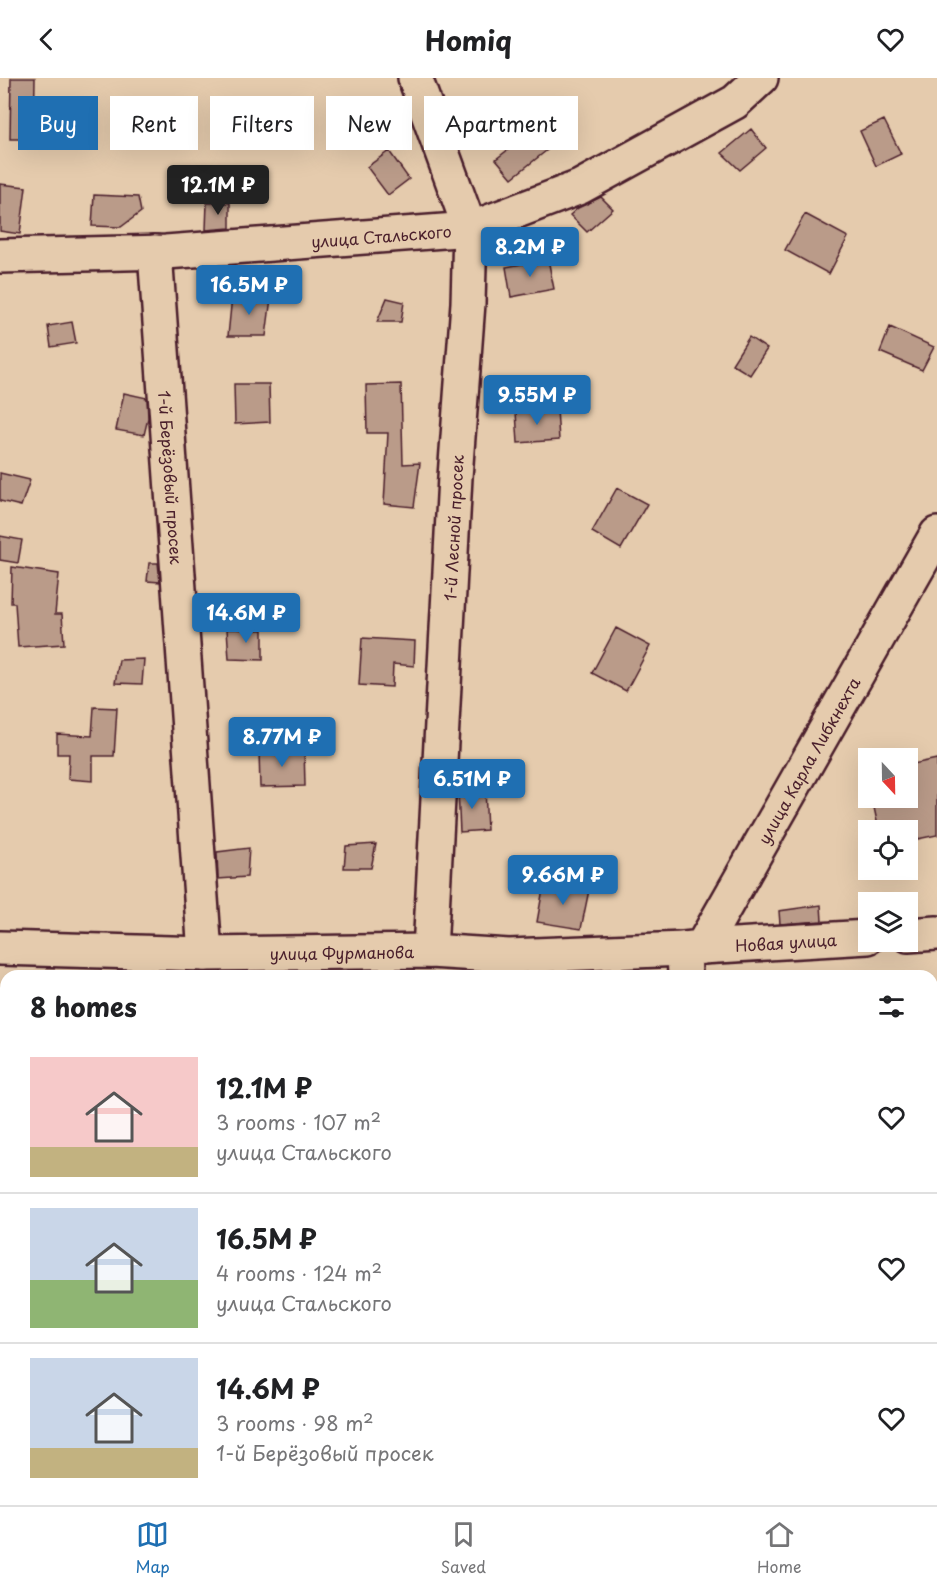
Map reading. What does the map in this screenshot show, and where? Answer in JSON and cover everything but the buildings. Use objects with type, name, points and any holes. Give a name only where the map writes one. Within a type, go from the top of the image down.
[{"type":"street","name":"1-й Лесной просек","points":[[415,78],[470,230],[468,303],[455,477],[430,951]]},
{"type":"street","name":"улица Стальского","points":[[0,256],[155,252],[470,230],[580,187],[735,102],[761,78]]},
{"type":"street","name":"1-й Берёзовый просек","points":[[155,252],[205,954]]},
{"type":"street","name":"улица Карла Либкнехта","points":[[690,958],[937,534]]},
{"type":"street","points":[[918,934],[937,933]]},
{"type":"street","name":"Новая улица","points":[[690,958],[858,938]]},
{"type":"street","name":"улица Фурманова","points":[[0,948],[205,954],[288,965],[430,951],[509,956],[690,958]]}]
